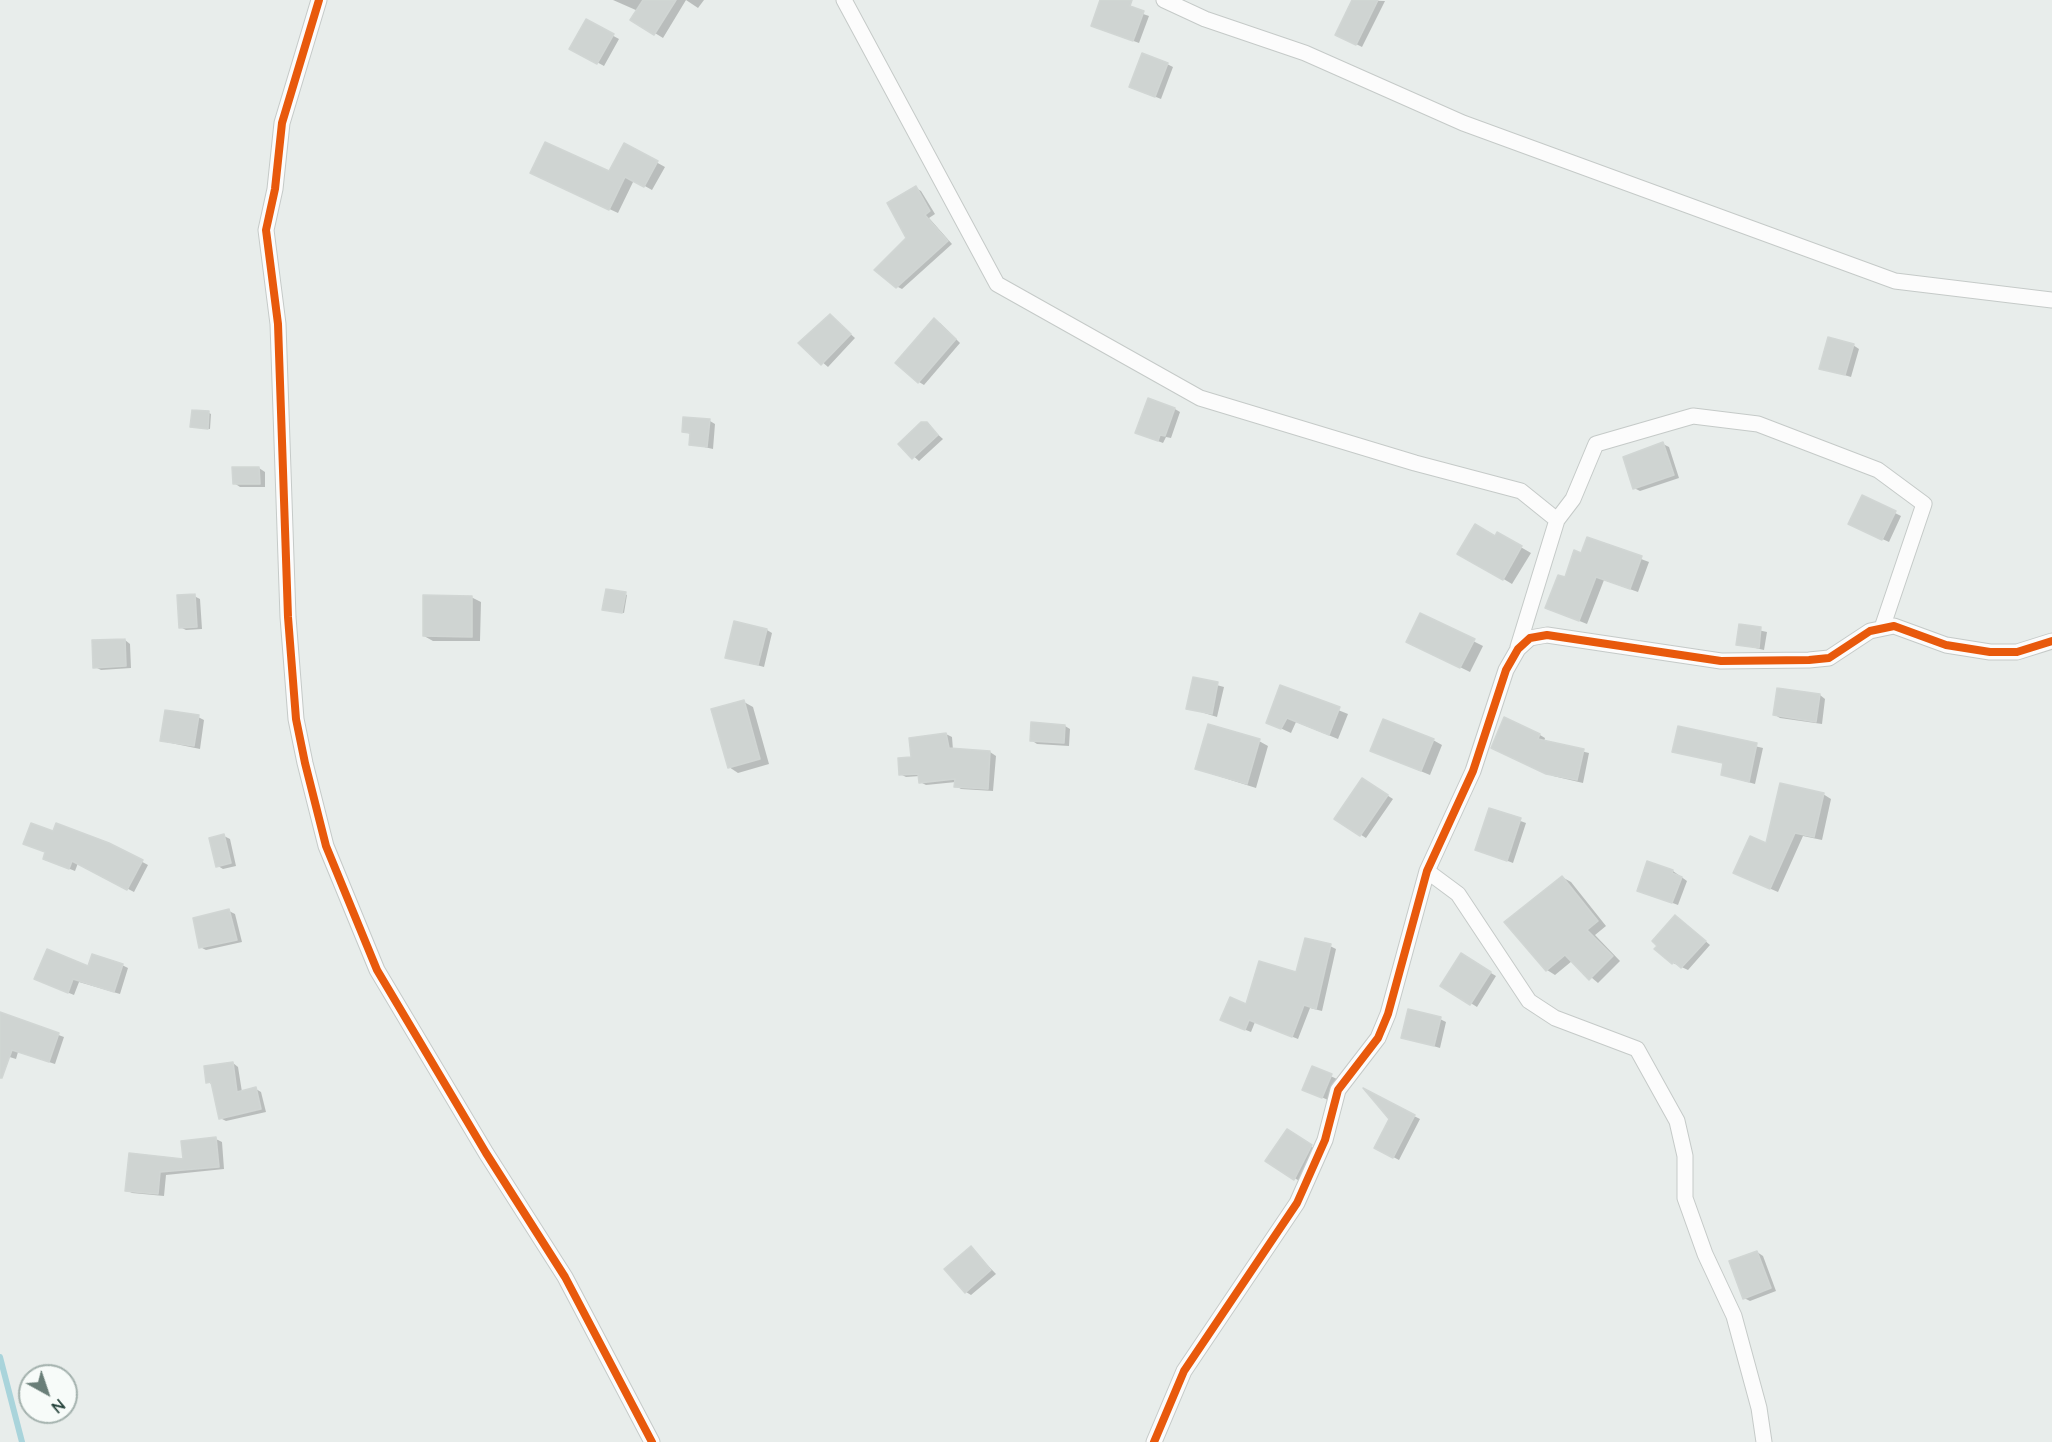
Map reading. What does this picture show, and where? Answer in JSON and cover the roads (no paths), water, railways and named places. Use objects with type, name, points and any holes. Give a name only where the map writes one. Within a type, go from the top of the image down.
[{"type":"street","points":[[319,0],[282,123],[275,189],[266,230],[278,324],[288,617],[296,719],[305,763],[326,846],[377,970],[486,1153],[565,1276],[652,1442]]},
{"type":"street","points":[[844,0],[997,284],[1200,398],[1415,463],[1521,491],[1557,520]]},
{"type":"street","points":[[1164,0],[1205,19],[1305,52],[1463,123],[1895,281],[2052,300]]},
{"type":"street","points":[[1154,1442],[1165,1422],[1184,1371],[1297,1203],[1325,1140],[1338,1090],[1378,1038],[1388,1014],[1427,871],[1473,771],[1506,670],[1518,649],[1557,520],[1573,499],[1596,444],[1693,416],[1758,424],[1878,470],[1924,504],[1882,628]]},
{"type":"street","points":[[1518,649],[1530,638],[1547,635],[1721,662],[1809,660],[1829,658],[1870,631],[1894,626],[1946,645],[1990,652],[2017,652],[2052,641]]},
{"type":"street","points":[[1427,871],[1458,894],[1529,1001],[1555,1018],[1637,1049],[1677,1121],[1685,1156],[1685,1198],[1706,1254],[1734,1316],[1759,1408],[1764,1442]]},
{"type":"waterway","points":[[0,1357],[22,1442]]}]
